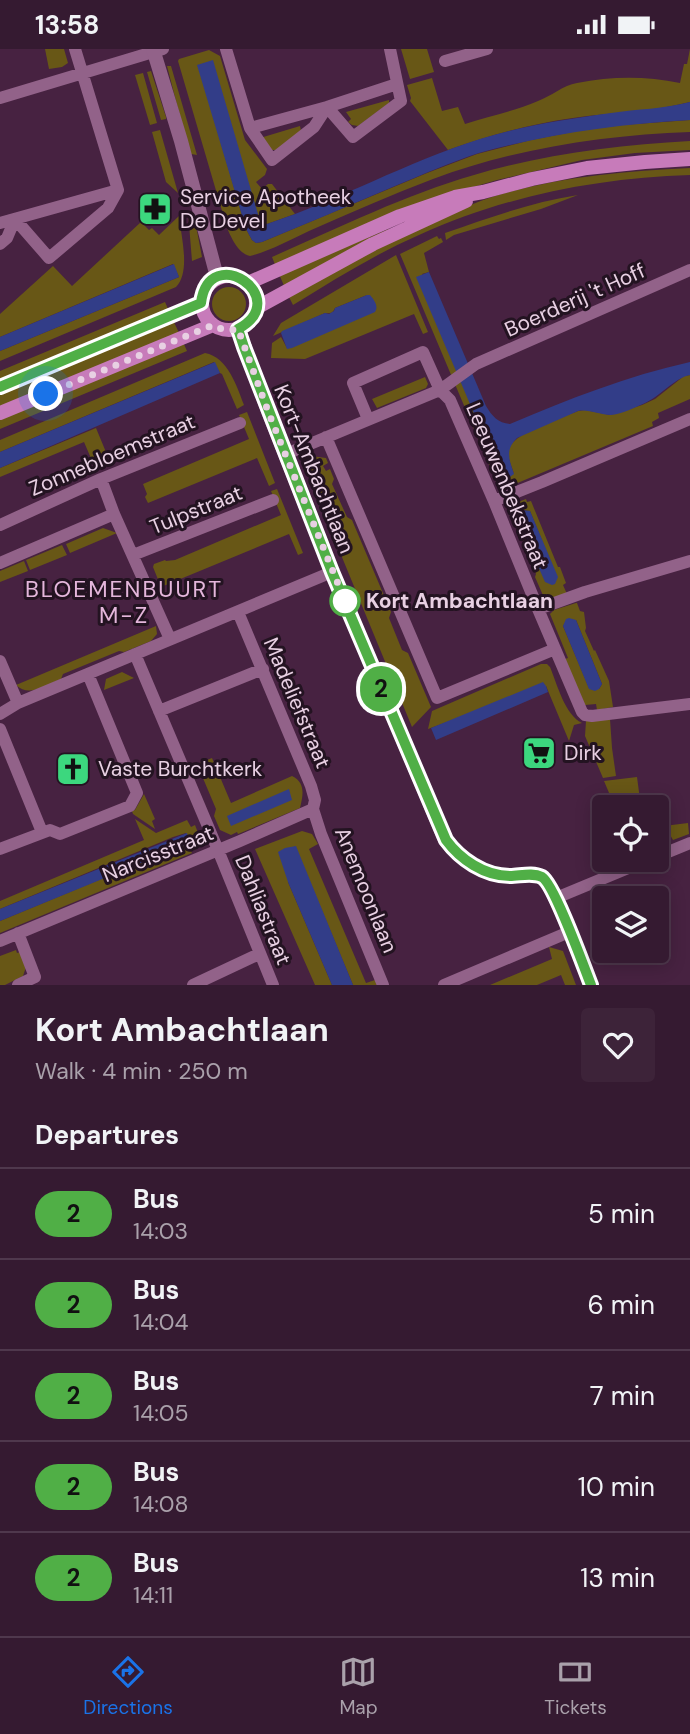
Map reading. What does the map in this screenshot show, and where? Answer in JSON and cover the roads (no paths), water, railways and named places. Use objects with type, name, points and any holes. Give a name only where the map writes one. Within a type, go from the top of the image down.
[{"type":"main road","points":[[248,283],[400,216],[455,197],[556,174],[690,159]]},
{"type":"main road","points":[[256,309],[373,244],[483,192]]},
{"type":"main road","points":[[228,275],[239,277],[248,283],[254,291],[256,309],[246,324],[238,329],[220,329],[206,319],[201,303],[205,288],[210,282],[217,277],[228,275]]},
{"type":"main road","points":[[0,387],[201,303]]},
{"type":"main road","points":[[0,413],[213,325]]},
{"type":"street","points":[[15,219],[49,258],[108,208],[118,190],[75,49]]},
{"type":"street","points":[[226,49],[250,128],[272,160],[314,127],[327,107]]},
{"type":"street","points":[[327,107],[354,137],[401,101],[390,49]]},
{"type":"street","points":[[445,61],[487,49]]},
{"type":"street","points":[[0,98],[157,50],[217,277]]},
{"type":"street","points":[[250,128],[397,84]]},
{"type":"street","points":[[0,223],[118,190]]},
{"type":"street","points":[[0,244],[7,238],[15,219]]},
{"type":"street","name":"Boerderij 't Hoff","points":[[286,454],[440,390],[476,365],[690,270]]},
{"type":"street","name":"Kort-Ambachtlaan","points":[[238,329],[332,572],[446,840],[460,856],[484,870],[503,875],[533,874],[548,883],[591,985]]},
{"type":"street","name":"Leeuwenbekstraat","points":[[368,419],[353,383],[423,352],[440,390],[450,400],[585,715],[690,704]]},
{"type":"street","points":[[494,501],[690,419]]},
{"type":"street","name":"Zonnebloemstraat","points":[[0,524],[101,479],[240,423]]},
{"type":"street","name":"Kort-Ambachtlaan","points":[[326,437],[437,698],[555,649]]},
{"type":"street","points":[[101,479],[170,639]]},
{"type":"street","name":"Tulpstraat","points":[[133,555],[273,500]]},
{"type":"street","points":[[0,563],[114,514]]},
{"type":"street","points":[[538,609],[690,561]]},
{"type":"street","points":[[0,714],[18,703],[332,572]]},
{"type":"street","name":"Madeliefstraat","points":[[238,612],[312,786],[315,800],[313,809]]},
{"type":"street","name":"Dahliastraat","points":[[135,654],[273,985]]},
{"type":"street","points":[[0,661],[18,703]]},
{"type":"street","points":[[159,711],[262,669]]},
{"type":"street","points":[[0,849],[50,830],[60,834],[130,806],[137,793],[88,674]]},
{"type":"street","points":[[0,729],[42,832]]},
{"type":"street","name":"Narcisstraat","points":[[0,941],[313,809]]},
{"type":"street","name":"Anemoonlaan","points":[[313,809],[383,985]]},
{"type":"street","points":[[669,852],[690,843]]},
{"type":"street","points":[[556,898],[619,872]]},
{"type":"street","points":[[444,985],[569,932]]},
{"type":"street","points":[[18,933],[35,977],[18,985]]},
{"type":"street","points":[[193,985],[260,954]]},
{"type":"place","name":"Service Apotheek De Devel","points":[[155,209]]},
{"type":"place","name":"Kort Ambachtlaan","points":[[345,601]]},
{"type":"place","name":"Dirk","points":[[539,753]]},
{"type":"place","name":"Vaste Burchtkerk","points":[[73,769]]},
{"type":"district","name":"BLOEMENBUURT M-Z","points":[[124,602]]}]
